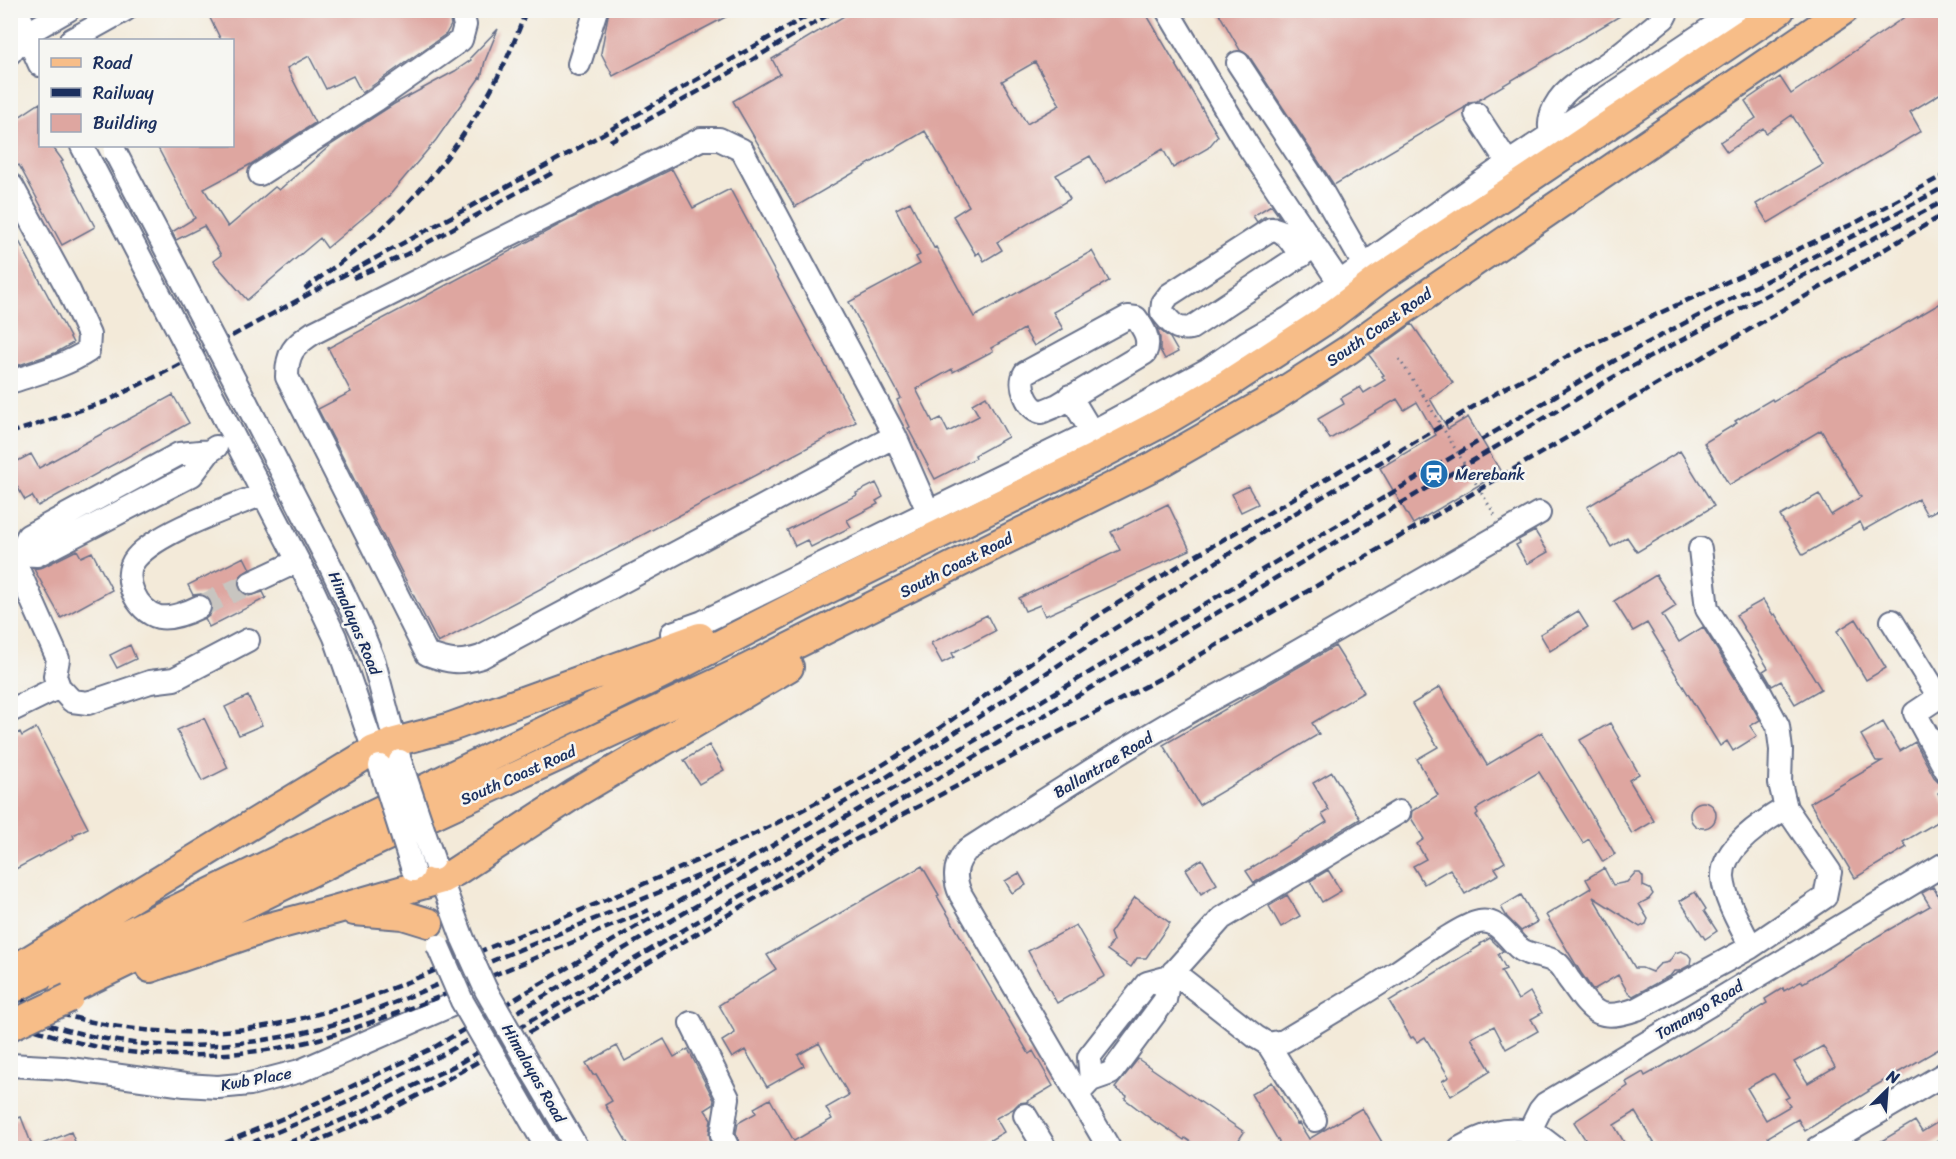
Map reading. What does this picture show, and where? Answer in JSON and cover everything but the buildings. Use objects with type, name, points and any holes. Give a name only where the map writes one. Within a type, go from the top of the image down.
[{"type":"main road","name":"South Coast Road","points":[[14,983],[678,666],[818,594],[933,524],[1008,501],[1098,442],[1165,421],[1229,383],[1324,321],[1346,291],[1560,143],[1699,55],[1780,10]]},
{"type":"main road","name":"South Coast Road","points":[[10,1018],[66,995],[344,856],[674,704],[1026,531],[1228,426],[1338,356],[1845,10]]},
{"type":"main road","points":[[1699,55],[1730,88]]},
{"type":"main road","points":[[1372,272],[1401,312]]},
{"type":"main road","points":[[1008,501],[1026,531]]},
{"type":"main road","points":[[14,983],[387,755],[448,728],[818,594]]},
{"type":"main road","points":[[10,1026],[66,995],[266,928],[334,910],[426,874],[455,872],[576,793],[830,643],[862,612]]},
{"type":"main road","points":[[334,910],[403,915],[434,935]]},
{"type":"street","points":[[10,62],[39,59],[26,34],[18,10]]},
{"type":"street","points":[[73,39],[125,10]]},
{"type":"street","points":[[261,174],[376,100],[461,40],[465,26],[461,10]]},
{"type":"street","points":[[579,64],[596,10]]},
{"type":"street","points":[[1167,10],[1308,251]]},
{"type":"street","points":[[1474,201],[1508,163],[1560,143],[1549,121],[1557,100],[1566,90],[1611,61],[1664,18],[1668,10]]},
{"type":"street","points":[[1699,55],[1738,10]]},
{"type":"street","points":[[10,53],[26,34],[50,14],[60,39]]},
{"type":"street","points":[[1238,63],[1372,272]]},
{"type":"street","points":[[1476,114],[1508,163]]},
{"type":"street","points":[[895,436],[481,657],[464,663],[445,661],[427,654],[287,377],[287,359],[297,343],[313,333],[701,139],[719,139],[742,150],[895,436],[933,524]]},
{"type":"street","name":"Himalayas Road","points":[[83,147],[298,561],[335,638],[387,755],[426,874],[434,935],[462,1001],[547,1149]]},
{"type":"street","name":"Himalayas Road","points":[[113,149],[246,402],[362,632],[374,662],[387,755]]},
{"type":"street","points":[[10,382],[79,357],[88,351],[89,335],[69,291],[12,186]]},
{"type":"street","points":[[1308,251],[1191,328],[1184,330],[1173,326],[1162,312],[1163,303],[1169,295],[1270,229],[1277,228],[1308,251],[1346,291]]},
{"type":"street","points":[[1124,318],[1136,318],[1147,338],[1148,345],[1145,353],[1070,396],[1058,405],[1041,412],[1037,411],[1024,394],[1022,378],[1029,370],[1124,318]]},
{"type":"street","points":[[535,696],[559,676],[578,666],[703,622],[933,524],[1098,442],[1070,396]]},
{"type":"street","points":[[233,437],[210,451],[192,475],[37,555],[19,554],[13,558],[58,660],[56,676],[59,687],[72,701],[88,703],[150,682],[174,679],[248,640]]},
{"type":"street","points":[[199,607],[189,612],[162,618],[150,614],[138,601],[131,587],[130,574],[134,560],[159,539],[263,494]]},
{"type":"street","name":"Ballantrae Road","points":[[1109,1149],[1084,1087],[957,886],[955,872],[957,863],[967,850],[1078,779],[1221,693],[1257,675],[1539,513]]},
{"type":"street","points":[[1268,1044],[1284,1041],[1461,930],[1479,922],[1492,922],[1520,950],[1557,962],[1593,1009],[1597,1013],[1609,1016],[1637,1009],[1750,947],[1825,897],[1830,872],[1786,808],[1780,783],[1781,750],[1778,726],[1769,707],[1707,609],[1700,549]]},
{"type":"street","points":[[251,583],[298,561]]},
{"type":"street","points":[[1892,621],[1939,697],[1915,713],[1946,770]]},
{"type":"street","points":[[10,711],[59,687]]},
{"type":"street","points":[[1750,947],[1726,893],[1724,870],[1731,852],[1755,829],[1786,808]]},
{"type":"street","points":[[1084,1087],[1089,1057],[1147,983],[1171,974],[1222,918],[1399,812]]},
{"type":"street","name":"Tomango Road","points":[[1529,1132],[1545,1104],[1946,863]]},
{"type":"street","name":"Himalayas Road","points":[[426,874],[463,939],[486,990],[577,1149]]},
{"type":"street","points":[[1171,974],[1268,1044],[1315,1120]]},
{"type":"street","name":"Kwb Place","points":[[10,1065],[63,1068],[185,1086],[218,1087],[250,1084],[300,1071],[486,990]]},
{"type":"street","points":[[691,1023],[728,1098],[722,1135],[728,1149]]},
{"type":"street","points":[[1818,1149],[1946,1073]]},
{"type":"street","points":[[1025,1115],[1045,1149]]},
{"type":"street","points":[[1460,1149],[1478,1138],[1498,1131],[1529,1132],[1538,1135],[1555,1149]]},
{"type":"path","points":[[1399,359],[1496,517]]},
{"type":"tunnel","points":[[199,607],[251,583]]},
{"type":"railway","points":[[305,289],[384,227],[435,172],[488,95],[503,67],[526,10]]},
{"type":"railway","points":[[10,433],[105,402],[169,370],[582,146],[817,10]]},
{"type":"railway","points":[[610,141],[836,10]]},
{"type":"railway","points":[[353,278],[407,254],[552,173]]},
{"type":"railway","points":[[213,1148],[293,1114],[433,1048],[885,778],[1255,537],[1505,388],[1588,346],[1857,222],[1946,174]]},
{"type":"railway","points":[[239,1148],[343,1104],[440,1056],[1614,361],[1946,186]]},
{"type":"railway","points":[[276,1148],[361,1112],[458,1064],[1627,369],[1946,200]]},
{"type":"railway","points":[[300,1148],[386,1112],[432,1088],[596,994],[836,850],[1161,678],[1946,213]]},
{"type":"railway","points":[[10,995],[66,1016],[95,1023],[155,1031],[186,1032],[245,1029],[277,1024],[341,1007],[402,984],[703,858],[755,834],[856,781],[931,734],[1107,610],[1392,438]]},
{"type":"railway","points":[[10,1012],[82,1034],[171,1046],[237,1043],[302,1033],[399,1001],[734,861]]},
{"type":"railway","points":[[10,1021],[73,1041],[138,1053],[206,1055],[274,1049],[319,1039],[392,1015],[649,910]]},
{"type":"place","name":"Merebank","points":[[1434,474]]}]
